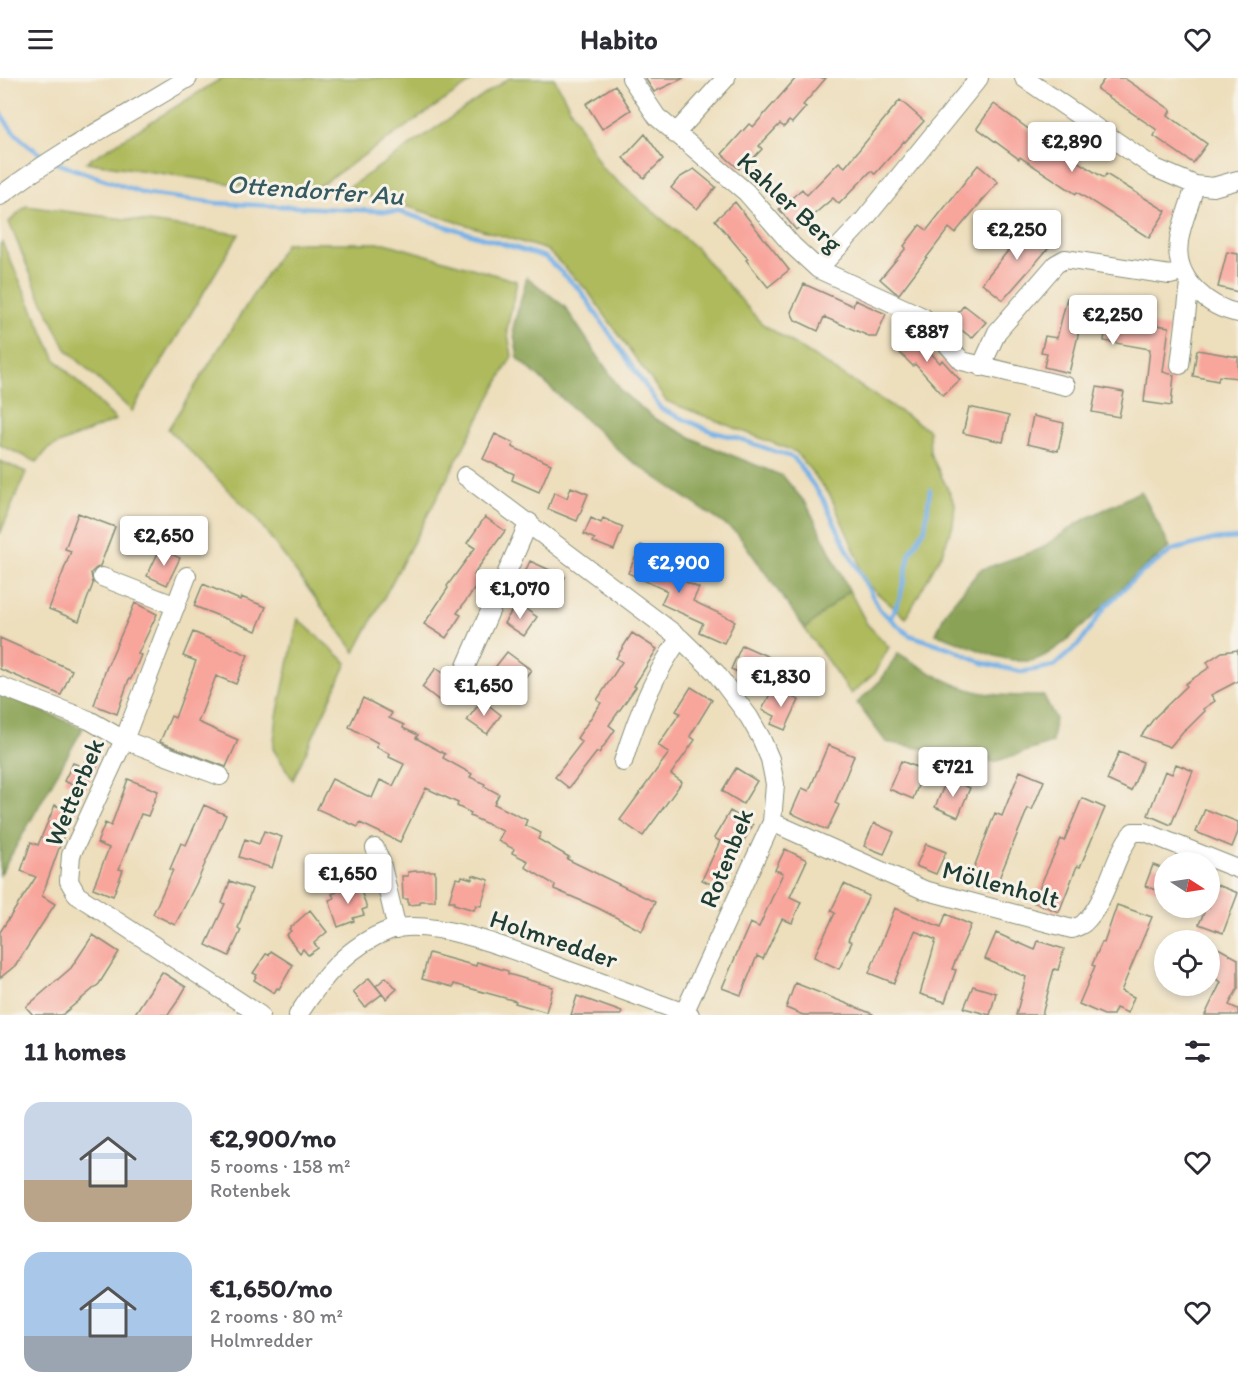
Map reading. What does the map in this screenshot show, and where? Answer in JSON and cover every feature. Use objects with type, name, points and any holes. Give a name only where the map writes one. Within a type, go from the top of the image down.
[{"type":"street","points":[[0,196],[64,151],[188,78]]},
{"type":"street","name":"Kahler Berg","points":[[631,78],[657,117],[746,192],[792,245],[818,269],[923,317],[962,361],[1066,386]]},
{"type":"street","points":[[675,134],[726,78]]},
{"type":"street","points":[[818,269],[863,221],[978,78]]},
{"type":"street","points":[[1024,78],[1155,168],[1195,185],[1213,186],[1238,180]]},
{"type":"street","points":[[1180,365],[1186,278],[1178,249],[1181,226],[1190,207],[1195,185]]},
{"type":"street","points":[[981,367],[997,332],[1056,264],[1065,259],[1186,278],[1204,298],[1217,306],[1238,313]]},
{"type":"street","name":"Rotenbek","points":[[465,476],[680,638],[716,673],[749,717],[770,759],[775,784],[772,822],[687,1014]]},
{"type":"street","points":[[466,666],[529,522]]},
{"type":"street","name":"Wetterbek","points":[[187,576],[124,740],[71,855],[69,881],[77,895],[260,1015]]},
{"type":"street","points":[[102,577],[176,606]]},
{"type":"street","points":[[623,762],[632,734],[661,668],[680,638]]},
{"type":"street","points":[[0,686],[89,720],[124,740],[220,776]]},
{"type":"street","name":"Möllenholt","points":[[772,822],[924,890],[1072,929],[1083,924],[1097,905],[1125,841],[1133,832],[1145,832],[1238,869]]},
{"type":"street","points":[[375,848],[381,862],[398,929]]},
{"type":"street","name":"Holmredder","points":[[298,1015],[327,975],[342,959],[368,940],[398,929],[424,927],[458,933],[500,946],[687,1014]]},
{"type":"green space","points":[[222,78],[477,78],[306,195],[86,162]]},
{"type":"green space","points":[[509,78],[554,78],[602,168],[696,248],[761,323],[929,430],[930,453],[955,504],[953,525],[943,551],[906,618],[861,579],[858,558],[830,495],[796,452],[666,401],[587,290],[547,250],[402,205],[345,190]]},
{"type":"green space","points":[[26,206],[239,234],[132,411],[66,349],[37,290],[9,222]]},
{"type":"green space","points":[[2,242],[56,360],[116,420],[49,448],[37,462],[0,445],[0,245]]},
{"type":"green space","points":[[286,243],[385,243],[517,281],[507,329],[512,356],[355,652],[256,518],[168,429]]},
{"type":"green space","points":[[527,277],[565,307],[622,392],[655,419],[704,444],[783,476],[807,505],[849,590],[805,629],[737,533],[626,457],[518,358],[513,328]]},
{"type":"green space","points":[[0,461],[26,472],[0,534]]},
{"type":"green space","points":[[1141,491],[1170,547],[1053,651],[1028,661],[1016,660],[992,655],[936,634],[946,611],[980,570],[1040,549],[1078,523]]},
{"type":"green space","points":[[849,590],[867,624],[889,647],[874,674],[851,694],[805,629]]},
{"type":"green space","points":[[298,619],[347,663],[293,780],[273,749],[277,716]]},
{"type":"green space","points":[[898,653],[939,677],[974,691],[1004,695],[1044,696],[1055,718],[1052,743],[994,762],[886,742],[857,703],[881,680]]},
{"type":"green space","points":[[0,693],[83,728],[0,875]]},
{"type":"building","points":[[645,78],[684,78],[654,92]]},
{"type":"building","points":[[796,78],[826,78],[803,105],[806,107],[792,123],[789,121],[784,127],[780,124],[759,146],[762,149],[748,164],[745,161],[739,169],[722,154],[749,124],[753,127]]},
{"type":"building","points":[[1105,78],[1124,78],[1171,110],[1168,115],[1207,144],[1193,163],[1154,136],[1157,130],[1097,89]]},
{"type":"building","points":[[615,85],[631,110],[602,129],[586,104]]},
{"type":"building","points":[[900,100],[924,121],[875,174],[871,171],[839,204],[833,198],[796,230],[779,209],[802,189],[807,195],[839,162],[845,167]]},
{"type":"building","points":[[994,104],[1049,144],[1104,178],[1106,174],[1166,211],[1149,238],[1020,157],[1019,159],[977,128]]},
{"type":"building","points":[[645,134],[663,159],[644,178],[623,158]]},
{"type":"building","points":[[978,165],[998,182],[955,233],[949,228],[899,294],[895,292],[880,279],[906,248],[904,246],[920,225],[927,230]]},
{"type":"building","points":[[694,169],[716,187],[697,209],[671,188],[679,178]]},
{"type":"building","points":[[735,202],[789,270],[768,287],[715,220]]},
{"type":"building","points":[[1028,223],[1053,243],[1003,300],[982,283]]},
{"type":"building","points":[[1227,252],[1238,254],[1238,292],[1218,287]]},
{"type":"building","points":[[804,284],[853,306],[855,300],[886,314],[876,337],[824,317],[818,331],[795,320],[791,312]]},
{"type":"building","points":[[1067,298],[1092,303],[1089,315],[1169,327],[1163,372],[1174,375],[1171,406],[1144,402],[1150,349],[1104,341],[1105,333],[1080,327],[1069,373],[1044,367],[1047,353],[1041,352],[1045,336],[1057,338]]},
{"type":"building","points":[[964,305],[986,322],[972,338],[951,322]]},
{"type":"building","points":[[911,331],[940,363],[942,360],[960,380],[943,395],[915,364],[913,366],[894,347]]},
{"type":"building","points":[[1197,350],[1238,357],[1238,378],[1219,376],[1218,381],[1193,376]]},
{"type":"building","points":[[1097,387],[1124,392],[1119,417],[1092,412]]},
{"type":"building","points":[[969,407],[1009,416],[1003,442],[963,433]]},
{"type":"building","points":[[1033,416],[1064,423],[1058,451],[1027,444]]},
{"type":"building","points":[[495,434],[514,443],[512,447],[551,464],[539,492],[512,480],[514,474],[483,459]]},
{"type":"building","points":[[571,487],[588,494],[577,521],[548,509],[554,492],[567,498]]},
{"type":"building","points":[[78,513],[115,527],[100,566],[91,573],[93,584],[79,621],[49,609],[71,551],[65,549]]},
{"type":"building","points":[[485,517],[505,531],[474,575],[481,580],[457,613],[461,615],[446,638],[424,624],[448,588],[447,586],[475,548],[467,543]]},
{"type":"building","points":[[591,518],[601,523],[603,518],[623,527],[614,550],[593,542],[595,539],[584,534]]},
{"type":"building","points":[[641,545],[667,556],[660,570],[699,588],[693,601],[735,621],[724,643],[699,632],[703,623],[661,604],[667,591],[628,573]]},
{"type":"building","points":[[160,549],[180,558],[167,585],[147,576]]},
{"type":"building","points":[[530,561],[565,577],[555,600],[521,586]]},
{"type":"building","points":[[203,584],[240,600],[241,597],[266,607],[256,631],[194,606]]},
{"type":"building","points":[[135,603],[157,614],[138,654],[141,655],[129,679],[117,714],[94,705],[106,669]]},
{"type":"building","points":[[517,603],[537,617],[524,636],[504,623]]},
{"type":"building","points":[[193,632],[248,655],[236,684],[216,676],[198,722],[238,740],[226,767],[160,742],[171,716],[175,718],[196,661],[183,656]]},
{"type":"building","points":[[632,633],[657,649],[634,686],[636,687],[609,725],[615,730],[569,788],[555,777],[582,742],[577,738],[601,703],[597,700],[622,662],[616,658]]},
{"type":"building","points":[[0,638],[72,670],[61,695],[0,669]]},
{"type":"building","points":[[742,645],[769,657],[758,681],[731,669]]},
{"type":"building","points":[[1238,650],[1238,681],[1211,695],[1215,701],[1203,709],[1205,711],[1170,747],[1141,736],[1155,717],[1187,686],[1185,684],[1210,667],[1207,662],[1222,652]]},
{"type":"building","points":[[507,652],[531,670],[516,689],[493,670]]},
{"type":"building","points":[[436,668],[456,682],[441,702],[422,687]]},
{"type":"building","points":[[691,687],[712,700],[690,736],[695,740],[671,774],[682,782],[643,836],[620,820],[669,753],[658,745],[680,713],[676,711]]},
{"type":"building","points":[[773,688],[799,700],[785,730],[771,724],[775,716],[762,710]]},
{"type":"building","points":[[363,698],[392,713],[389,718],[404,725],[403,728],[418,735],[416,738],[445,754],[443,758],[472,774],[470,777],[499,794],[494,804],[527,820],[525,825],[541,833],[538,839],[569,857],[567,859],[655,902],[642,931],[598,908],[554,889],[555,885],[525,867],[528,861],[512,853],[514,849],[498,841],[503,831],[470,816],[471,813],[457,806],[458,803],[426,788],[400,842],[360,823],[358,827],[317,809],[332,779],[372,798],[380,780],[393,786],[404,764],[389,757],[390,754],[376,747],[378,743],[349,727]]},
{"type":"building","points":[[482,700],[501,715],[487,734],[467,720]]},
{"type":"building","points":[[828,745],[854,756],[835,803],[839,805],[827,830],[791,813],[802,788],[809,791]]},
{"type":"building","points":[[1119,752],[1143,762],[1131,791],[1107,780]]},
{"type":"building","points":[[87,758],[98,763],[85,790],[64,781],[73,763],[83,767]]},
{"type":"building","points":[[901,761],[924,770],[913,799],[889,789]]},
{"type":"building","points":[[1176,764],[1193,771],[1171,825],[1148,815],[1165,771],[1172,774]]},
{"type":"building","points":[[736,768],[757,781],[743,804],[722,791]]},
{"type":"building","points":[[1020,771],[1044,781],[1032,810],[1028,808],[993,893],[968,883],[995,813],[1002,816]]},
{"type":"building","points":[[128,779],[158,791],[148,816],[141,814],[119,869],[123,870],[113,896],[93,888],[109,848],[97,843],[105,823],[111,826]]},
{"type":"building","points":[[947,779],[970,788],[958,817],[935,807]]},
{"type":"building","points":[[1082,798],[1105,808],[1080,867],[1077,866],[1059,912],[1033,902],[1061,839],[1064,841]]},
{"type":"building","points":[[55,805],[74,813],[42,896],[55,904],[16,965],[0,978],[0,932],[36,877],[21,871],[31,842],[38,845]]},
{"type":"building","points":[[204,805],[226,815],[198,880],[175,925],[153,914],[173,870],[170,869],[181,843],[186,845]]},
{"type":"building","points":[[1205,809],[1238,822],[1238,832],[1232,847],[1196,832]]},
{"type":"building","points":[[730,811],[753,825],[730,864],[735,866],[723,890],[702,880],[720,841],[714,838]]},
{"type":"building","points":[[874,823],[894,832],[884,854],[864,846]]},
{"type":"building","points":[[264,831],[282,837],[272,868],[239,857],[245,839],[259,844]]},
{"type":"building","points":[[926,844],[946,852],[936,874],[916,866]]},
{"type":"building","points":[[785,849],[807,860],[790,897],[801,902],[792,923],[782,919],[763,959],[757,956],[741,995],[722,988],[750,923],[759,927],[783,873],[775,870]]},
{"type":"building","points":[[1153,865],[1154,865],[1154,889],[1145,886]]},
{"type":"building","points":[[435,871],[435,901],[420,901],[420,904],[408,905],[408,899],[403,899],[402,876],[408,876],[408,872]]},
{"type":"building","points":[[473,875],[489,880],[481,906],[476,905],[474,910],[454,904],[455,901],[449,901],[456,878],[461,879],[462,876],[472,879]]},
{"type":"building","points":[[230,881],[252,889],[238,928],[241,930],[229,956],[206,945],[225,904],[222,903]]},
{"type":"building","points":[[358,882],[367,908],[362,910],[364,915],[353,918],[354,921],[338,927],[329,900],[334,898],[332,894]]},
{"type":"building","points":[[844,884],[869,896],[848,940],[852,942],[839,969],[814,957],[835,913],[831,911]]},
{"type":"building","points":[[1220,886],[1238,893],[1223,933],[1199,924],[1202,918],[1220,918]]},
{"type":"building","points":[[1117,905],[1152,917],[1121,991],[1134,997],[1128,1013],[1116,1008],[1113,1015],[1104,1015],[1079,1004],[1095,966],[1092,965],[1102,942],[1104,943]]},
{"type":"building","points":[[895,908],[941,927],[946,914],[971,925],[952,969],[956,970],[945,1002],[920,994],[936,940],[915,931],[894,983],[869,973]]},
{"type":"building","points":[[310,910],[327,932],[314,943],[318,948],[308,955],[303,949],[300,953],[286,935],[291,931],[289,929]]},
{"type":"building","points":[[996,933],[1035,950],[1038,941],[1064,949],[1058,970],[1054,969],[1042,1015],[1016,1015],[1026,977],[985,959]]},
{"type":"building","points":[[93,935],[119,952],[99,984],[62,1015],[33,1015],[26,1007],[71,968]]},
{"type":"building","points":[[1220,949],[1238,959],[1238,988],[1229,1005],[1238,1009],[1238,1015],[1205,1015],[1214,996],[1220,996]]},
{"type":"building","points":[[271,951],[293,965],[279,989],[277,988],[274,993],[254,980],[257,975],[253,973],[266,954],[269,955]]},
{"type":"building","points":[[429,953],[476,966],[477,962],[553,987],[546,1012],[454,984],[453,987],[422,979]]},
{"type":"building","points":[[162,972],[186,987],[179,999],[168,1015],[134,1015]]},
{"type":"building","points":[[386,977],[397,989],[386,999],[376,986]]},
{"type":"building","points":[[369,978],[382,994],[365,1007],[353,992]]},
{"type":"building","points":[[795,983],[873,1015],[803,1015],[786,1008]]},
{"type":"building","points":[[973,986],[996,993],[990,1015],[964,1008]]},
{"type":"building","points":[[577,996],[622,1012],[621,1015],[571,1015]]},
{"type":"waterway","name":"Ottendorfer Au","points":[[0,111],[8,125],[19,137],[46,157]]},
{"type":"waterway","name":"Ottendorfer Au","points":[[56,163],[146,194],[216,203],[400,212],[545,257],[580,290],[661,409],[713,432],[794,458],[823,499],[880,610],[909,635],[953,649],[983,663],[1022,672],[1054,666],[1079,644],[1106,606],[1136,577],[1173,550],[1211,540],[1238,538]]},
{"type":"waterway","points":[[890,619],[900,598],[910,553],[925,528],[930,490]]}]
